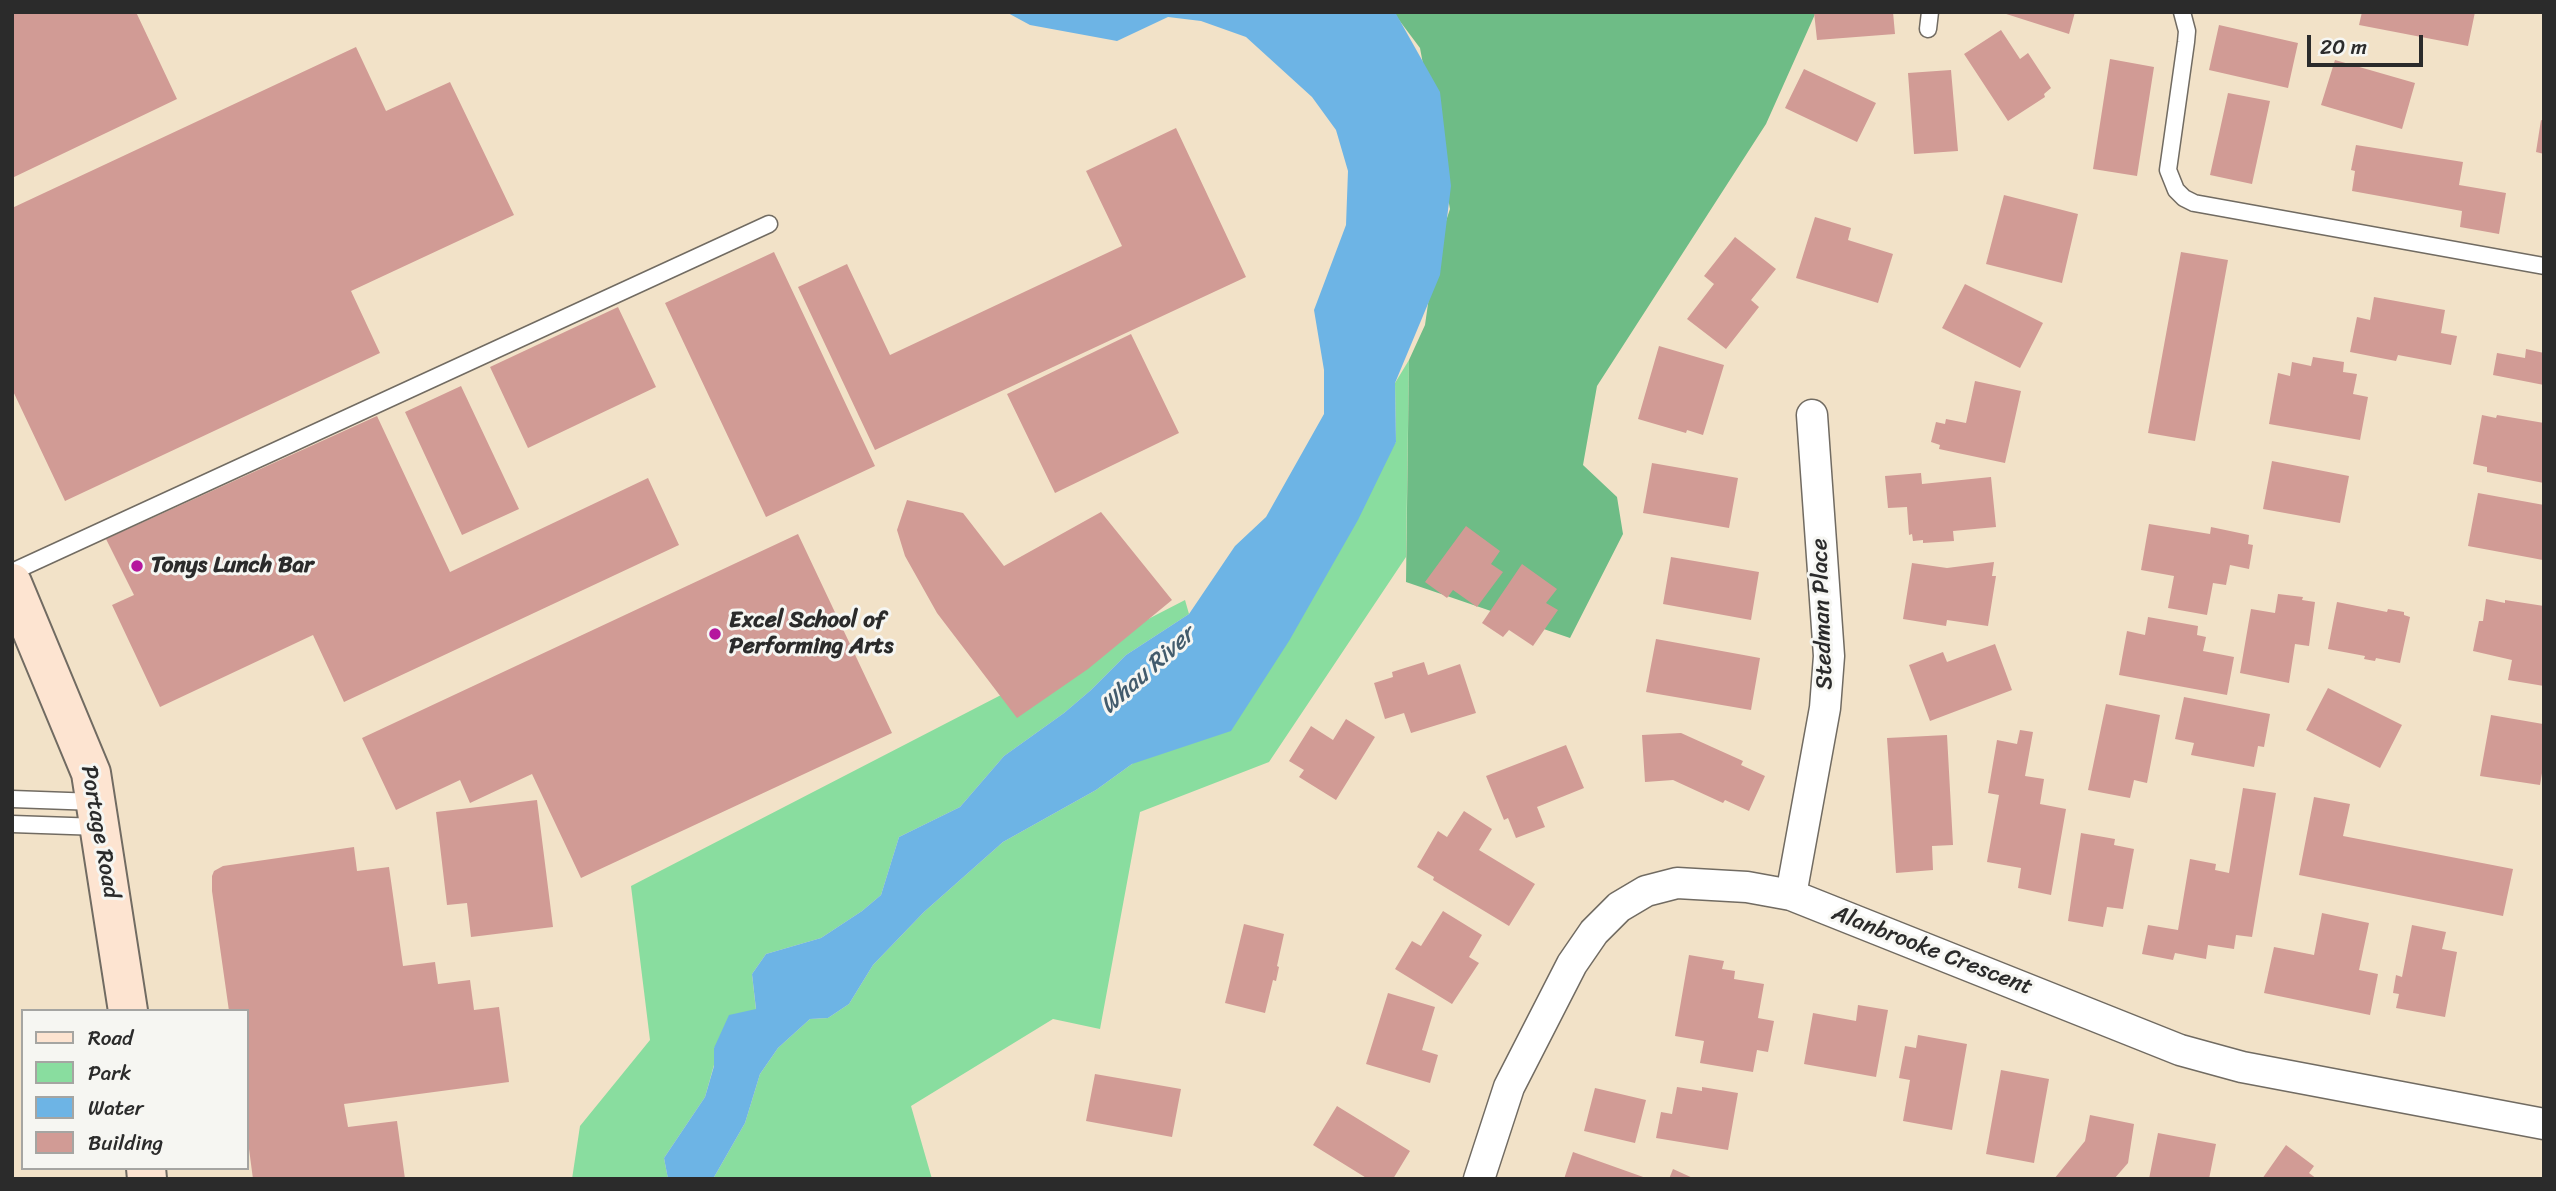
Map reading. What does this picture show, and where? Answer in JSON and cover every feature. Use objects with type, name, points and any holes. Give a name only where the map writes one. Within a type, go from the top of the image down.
[{"type":"main road","name":"Portage Road","points":[[12,583],[82,745],[91,773],[128,1009]]},
{"type":"street","name":"Stedman Place","points":[[1791,895],[1825,708],[1829,656],[1812,415]]},
{"type":"street","name":"Alanbrooke Crescent","points":[[1479,1179],[1509,1087],[1566,976],[1594,932],[1619,907],[1646,891],[1677,883],[1747,887],[1791,895],[2180,1050],[2242,1067],[2544,1124]]},
{"type":"lane","points":[[1928,29],[1930,12]]},
{"type":"lane","points":[[2182,12],[2187,31],[2186,43],[2168,170],[2176,190],[2184,198],[2194,203],[2544,266]]},
{"type":"lane","points":[[12,572],[769,224]]},
{"type":"lane","points":[[12,799],[98,815]]},
{"type":"lane","points":[[12,824],[98,815]]},
{"type":"green space","points":[[1393,12],[1816,12],[1766,124],[1597,386],[1583,465],[1617,497],[1623,534],[1570,638],[1406,582],[1409,360],[1425,325],[1432,276],[1450,209],[1420,48]]},
{"type":"green space","points":[[1409,360],[1406,557],[1269,762],[1140,812],[1100,1029],[1053,1019],[911,1106],[932,1179],[713,1179],[745,1123],[760,1074],[778,1048],[810,1019],[828,1018],[849,1004],[873,965],[924,912],[1003,842],[1096,790],[1132,764],[1396,442],[1395,383]]},
{"type":"green space","points":[[1185,600],[1189,614],[1126,655],[1064,713],[1004,756],[960,807],[899,837],[881,895],[821,938],[766,954],[752,974],[756,1010],[714,1048],[714,1065],[705,1097],[664,1158],[668,1179],[572,1179],[580,1126],[650,1040],[631,886]]},
{"type":"water","name":"Whau River","points":[[1006,12],[1395,12],[1440,92],[1451,186],[1440,275],[1395,383],[1396,442],[1358,520],[1289,641],[1231,731],[1132,764],[1096,790],[1003,842],[924,912],[873,965],[849,1004],[828,1018],[810,1019],[778,1048],[760,1074],[745,1123],[713,1179],[668,1179],[664,1158],[705,1097],[714,1066],[714,1048],[729,1015],[756,1009],[752,974],[766,954],[821,938],[862,911],[881,895],[899,837],[960,807],[1004,756],[1064,713],[1126,655],[1189,614],[1235,546],[1266,517],[1324,414],[1324,370],[1314,310],[1346,225],[1348,171],[1336,130],[1312,97],[1246,37],[1201,21],[1168,17],[1117,41],[1030,25]]},
{"type":"building","points":[[12,12],[136,12],[177,99],[12,178]]},
{"type":"building","points":[[1814,12],[1893,12],[1895,34],[1817,40]]},
{"type":"building","points":[[2000,12],[2075,12],[2069,34]]},
{"type":"building","points":[[2362,12],[2475,12],[2468,46],[2359,25]]},
{"type":"building","points":[[2219,25],[2298,43],[2288,88],[2209,70]]},
{"type":"building","points":[[2001,30],[2020,59],[2028,53],[2051,88],[2044,94],[2045,97],[2008,121],[1964,54]]},
{"type":"building","points":[[356,47],[386,111],[450,82],[514,215],[351,291],[380,353],[65,501],[12,389],[12,208]]},
{"type":"building","points":[[2110,59],[2154,67],[2137,176],[2093,169]]},
{"type":"building","points":[[2335,60],[2415,83],[2402,129],[2321,105]]},
{"type":"building","points":[[1804,69],[1876,103],[1857,142],[1785,108]]},
{"type":"building","points":[[1951,70],[1958,151],[1914,154],[1908,73]]},
{"type":"building","points":[[2228,93],[2270,101],[2252,184],[2210,175]]},
{"type":"building","points":[[2541,120],[2544,121],[2544,154],[2536,152]]},
{"type":"building","points":[[1176,128],[1246,277],[875,450],[798,287],[847,264],[890,355],[1122,246],[1086,171]]},
{"type":"building","points":[[2356,145],[2463,162],[2459,185],[2506,193],[2499,234],[2460,227],[2462,211],[2352,191],[2355,171],[2351,170]]},
{"type":"building","points":[[2004,195],[2078,214],[2062,283],[1986,264]]},
{"type":"building","points":[[1815,217],[1851,228],[1848,240],[1893,254],[1878,303],[1796,278]]},
{"type":"building","points":[[1735,237],[1776,269],[1751,300],[1759,307],[1726,349],[1687,319],[1714,284],[1704,276]]},
{"type":"building","points":[[774,252],[875,466],[766,517],[665,303]]},
{"type":"building","points":[[2181,252],[2228,260],[2195,441],[2148,433]]},
{"type":"building","points":[[1965,284],[2043,323],[2020,368],[1942,328]]},
{"type":"building","points":[[2374,297],[2445,310],[2441,333],[2457,336],[2451,365],[2398,355],[2396,361],[2350,352],[2357,317],[2370,320]]},
{"type":"building","points":[[618,307],[656,387],[528,448],[490,367]]},
{"type":"building","points":[[1131,334],[1179,433],[1055,493],[1007,394]]},
{"type":"building","points":[[1659,346],[1724,365],[1703,435],[1687,430],[1686,433],[1638,419]]},
{"type":"building","points":[[2526,349],[2544,353],[2544,385],[2493,375],[2497,353],[2525,358]]},
{"type":"building","points":[[2313,357],[2344,362],[2343,372],[2357,374],[2353,394],[2368,397],[2360,440],[2269,424],[2278,373],[2290,376],[2292,362],[2311,366]]},
{"type":"building","points":[[1975,381],[2021,391],[2005,463],[1939,449],[1940,445],[1931,442],[1936,422],[1945,424],[1946,419],[1966,423]]},
{"type":"building","points":[[461,386],[519,509],[462,535],[405,412]]},
{"type":"building","points":[[2482,415],[2544,423],[2544,483],[2487,472],[2487,467],[2473,464]]},
{"type":"building","points":[[377,416],[450,572],[648,478],[679,545],[344,702],[313,635],[160,707],[112,605],[134,595],[106,539]]},
{"type":"building","points":[[2272,461],[2349,476],[2340,523],[2263,509]]},
{"type":"building","points":[[1652,463],[1738,478],[1729,528],[1643,513]]},
{"type":"building","points":[[1921,473],[1922,484],[1991,477],[1996,527],[1953,531],[1954,541],[1913,541],[1912,534],[1909,535],[1907,507],[1888,508],[1885,476]]},
{"type":"building","points":[[2478,493],[2544,505],[2543,560],[2468,546]]},
{"type":"building","points":[[907,500],[963,513],[1004,566],[1101,512],[1172,600],[1088,669],[1017,718],[937,613],[905,556],[897,530]]},
{"type":"building","points":[[2149,524],[2210,534],[2211,527],[2249,535],[2248,544],[2253,545],[2249,569],[2230,565],[2226,585],[2213,583],[2207,615],[2168,608],[2174,576],[2141,570]]},
{"type":"building","points":[[1466,526],[1500,551],[1491,564],[1503,572],[1477,607],[1453,590],[1447,598],[1425,582]]},
{"type":"building","name":"Excel School of Performing Arts","points":[[798,534],[892,733],[581,878],[532,774],[470,803],[460,780],[396,810],[362,738]]},
{"type":"building","points":[[1671,557],[1759,572],[1751,620],[1663,604]]},
{"type":"building","points":[[1994,562],[1992,576],[1996,576],[1988,626],[1947,620],[1946,626],[1903,619],[1912,563],[1947,568]]},
{"type":"building","points":[[1522,564],[1557,589],[1546,603],[1558,610],[1533,646],[1509,630],[1503,637],[1482,623]]},
{"type":"building","points":[[2278,594],[2303,597],[2302,600],[2315,602],[2309,646],[2295,644],[2289,683],[2240,673],[2251,609],[2275,613]]},
{"type":"building","points":[[2486,599],[2544,606],[2544,686],[2508,680],[2512,660],[2473,651],[2479,621],[2483,621]]},
{"type":"building","points":[[2337,602],[2387,612],[2388,609],[2404,612],[2404,615],[2410,617],[2400,663],[2376,658],[2375,661],[2364,659],[2365,656],[2328,649]]},
{"type":"building","points":[[2148,617],[2198,626],[2197,635],[2206,637],[2203,651],[2234,657],[2227,695],[2119,675],[2127,631],[2145,635]]},
{"type":"building","points":[[1656,639],[1760,658],[1751,710],[1646,692]]},
{"type":"building","points":[[1995,644],[2012,690],[1930,721],[1909,665],[1943,652],[1947,662]]},
{"type":"building","points":[[1424,662],[1428,675],[1460,664],[1476,713],[1411,733],[1404,713],[1385,719],[1374,683],[1393,677],[1392,672]]},
{"type":"building","points":[[2328,688],[2402,725],[2380,768],[2306,730]]},
{"type":"building","points":[[2184,697],[2270,714],[2264,747],[2258,746],[2254,767],[2191,755],[2194,743],[2175,739]]},
{"type":"building","points":[[2106,704],[2160,715],[2147,783],[2134,780],[2130,798],[2088,790]]},
{"type":"building","points":[[2491,715],[2543,724],[2544,761],[2540,785],[2480,776]]},
{"type":"building","points":[[1346,719],[1375,737],[1336,800],[1299,777],[1304,770],[1289,761],[1311,726],[1333,740]]},
{"type":"building","points":[[2020,730],[2033,732],[2025,776],[2044,779],[2040,804],[2066,809],[2051,895],[2018,888],[2021,868],[1987,862],[1999,795],[1988,793],[1997,740],[2017,744]]},
{"type":"building","points":[[1681,733],[1743,761],[1741,765],[1765,776],[1749,811],[1725,800],[1723,803],[1673,780],[1645,782],[1642,735]]},
{"type":"building","points":[[1947,735],[1953,845],[1932,846],[1933,870],[1896,873],[1887,738]]},
{"type":"building","points":[[1566,745],[1584,788],[1537,807],[1545,827],[1516,838],[1508,818],[1504,820],[1486,776]]},
{"type":"building","points":[[2243,788],[2276,793],[2252,937],[2236,935],[2234,949],[2208,945],[2206,959],[2175,953],[2173,960],[2142,954],[2148,925],[2178,930],[2190,859],[2216,864],[2215,870],[2229,873]]},
{"type":"building","points":[[2314,797],[2350,804],[2343,836],[2513,869],[2503,916],[2299,875]]},
{"type":"building","points":[[537,800],[553,927],[471,937],[467,903],[447,905],[436,812]]},
{"type":"building","points":[[1464,811],[1492,829],[1479,850],[1535,884],[1509,926],[1433,880],[1434,877],[1417,867],[1438,831],[1447,837]]},
{"type":"building","points":[[2081,833],[2115,839],[2114,845],[2134,849],[2123,909],[2107,907],[2103,927],[2068,921]]},
{"type":"building","points":[[354,847],[357,871],[389,867],[403,966],[435,962],[438,984],[470,980],[474,1010],[499,1007],[509,1082],[344,1104],[348,1127],[397,1121],[405,1179],[253,1179],[248,1142],[248,1009],[229,1009],[212,891],[214,871],[223,866]]},
{"type":"building","points":[[1443,911],[1482,935],[1469,957],[1479,963],[1452,1004],[1395,969],[1412,941],[1421,946]]},
{"type":"building","points":[[2322,913],[2369,923],[2359,970],[2378,974],[2370,1015],[2264,993],[2274,947],[2314,955]]},
{"type":"building","points":[[1244,924],[1284,934],[1276,981],[1273,980],[1265,1013],[1225,1003]]},
{"type":"building","points":[[2412,925],[2446,932],[2442,949],[2457,952],[2445,1017],[2396,1008],[2399,994],[2393,993],[2396,975],[2402,977]]},
{"type":"building","points":[[1689,955],[1724,961],[1722,969],[1735,971],[1734,979],[1764,984],[1758,1018],[1774,1021],[1768,1052],[1757,1050],[1753,1072],[1700,1063],[1704,1041],[1675,1036]]},
{"type":"building","points":[[1388,993],[1435,1007],[1422,1050],[1438,1055],[1430,1083],[1366,1064]]},
{"type":"building","points":[[1858,1005],[1888,1010],[1876,1077],[1804,1064],[1813,1013],[1856,1021]]},
{"type":"building","points":[[1918,1035],[1967,1044],[1952,1130],[1903,1121],[1910,1080],[1899,1078],[1905,1046],[1916,1048]]},
{"type":"building","points":[[2001,1070],[2049,1079],[2034,1163],[1986,1154]]},
{"type":"building","points":[[1095,1074],[1181,1089],[1172,1137],[1086,1121]]},
{"type":"building","points":[[1677,1087],[1702,1091],[1702,1087],[1738,1093],[1728,1150],[1656,1138],[1661,1112],[1672,1114]]},
{"type":"building","points":[[1595,1088],[1646,1100],[1635,1143],[1584,1131]]},
{"type":"building","points":[[1337,1106],[1410,1151],[1393,1179],[1368,1179],[1313,1145]]},
{"type":"building","points":[[2090,1115],[2134,1124],[2128,1163],[2114,1179],[2054,1179],[2085,1141]]},
{"type":"building","points":[[2158,1133],[2216,1144],[2209,1179],[2149,1179]]},
{"type":"building","points":[[2286,1145],[2314,1166],[2309,1173],[2317,1179],[2262,1179]]},
{"type":"building","points":[[1573,1152],[1646,1178],[1646,1179],[1564,1179]]},
{"type":"building","points":[[1673,1169],[1695,1179],[1669,1179]]},
{"type":"place","name":"Tonys Lunch Bar","points":[[137,566]]},
{"type":"place","name":"Excel School of Performing Arts","points":[[715,634]]}]
